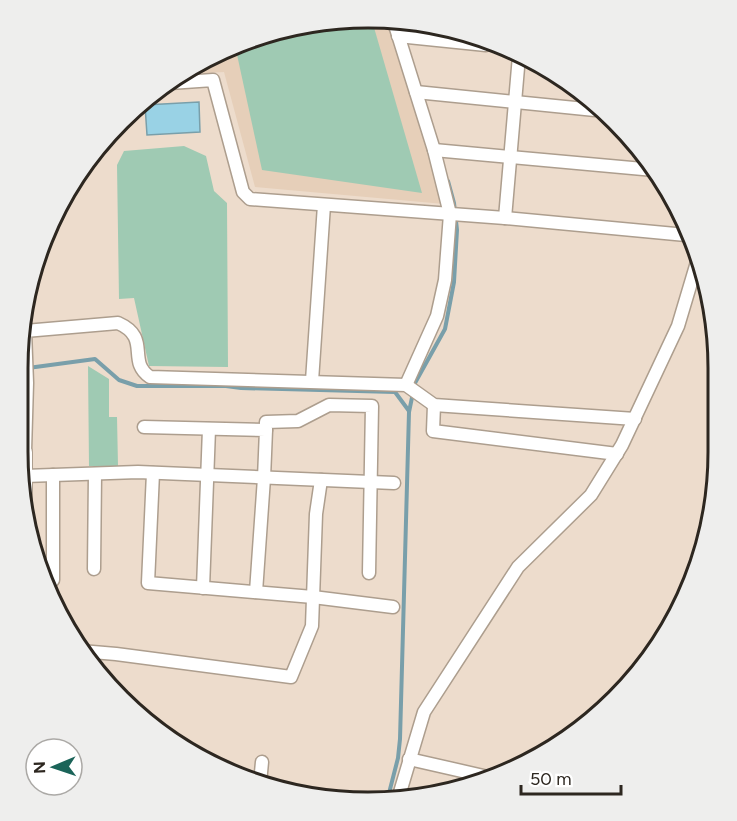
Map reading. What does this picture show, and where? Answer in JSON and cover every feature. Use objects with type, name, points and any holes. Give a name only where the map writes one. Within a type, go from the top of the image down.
[{"type":"street","points":[[396,29],[434,150],[450,214],[445,280],[437,316],[406,385]]},
{"type":"street","points":[[398,36],[465,43]]},
{"type":"street","points":[[505,218],[518,64]]},
{"type":"street","points":[[187,82],[213,80],[243,192],[250,199],[505,218],[681,235]]},
{"type":"street","points":[[416,92],[588,109]]},
{"type":"street","points":[[434,150],[643,169]]},
{"type":"street","points":[[312,381],[324,205]]},
{"type":"street","points":[[400,791],[424,712],[518,567],[591,495],[617,453],[678,326],[694,272]]},
{"type":"street","points":[[30,331],[118,323],[129,327],[137,339],[139,365],[142,372],[150,377],[406,385],[434,405],[635,419]]},
{"type":"street","points":[[256,592],[266,422],[298,421],[329,405],[372,406],[369,573]]},
{"type":"street","points":[[434,405],[433,431],[617,453]]},
{"type":"street","points":[[144,427],[266,430]]},
{"type":"street","points":[[203,588],[209,429]]},
{"type":"street","points":[[153,473],[148,583],[313,597],[393,607]]},
{"type":"street","points":[[29,476],[153,473],[394,483]]},
{"type":"street","points":[[94,569],[95,474]]},
{"type":"street","points":[[53,475],[53,580]]},
{"type":"street","points":[[94,652],[291,677],[312,626],[316,514],[321,480]]},
{"type":"street","points":[[409,759],[477,774]]},
{"type":"street","points":[[261,775],[262,762]]},
{"type":"shaded area","points":[[346,29],[390,29],[444,204],[255,187],[224,72],[200,73],[238,54],[302,35]]},
{"type":"green space","points":[[374,28],[422,193],[262,170],[237,55],[302,35],[324,31]]},
{"type":"green space","points":[[184,146],[206,156],[214,191],[227,203],[228,367],[149,366],[134,298],[119,299],[117,165],[124,151]]},
{"type":"green space","points":[[88,366],[109,379],[109,417],[117,417],[118,466],[89,466]]},
{"type":"water","points":[[199,102],[200,132],[147,135],[145,112],[155,104]]},
{"type":"waterway","points":[[389,792],[400,739],[409,412],[415,383],[445,329],[454,282],[457,230],[454,203],[448,181]]},
{"type":"waterway","points":[[28,368],[95,359],[119,380],[137,386],[226,386],[395,392],[409,411]]}]
